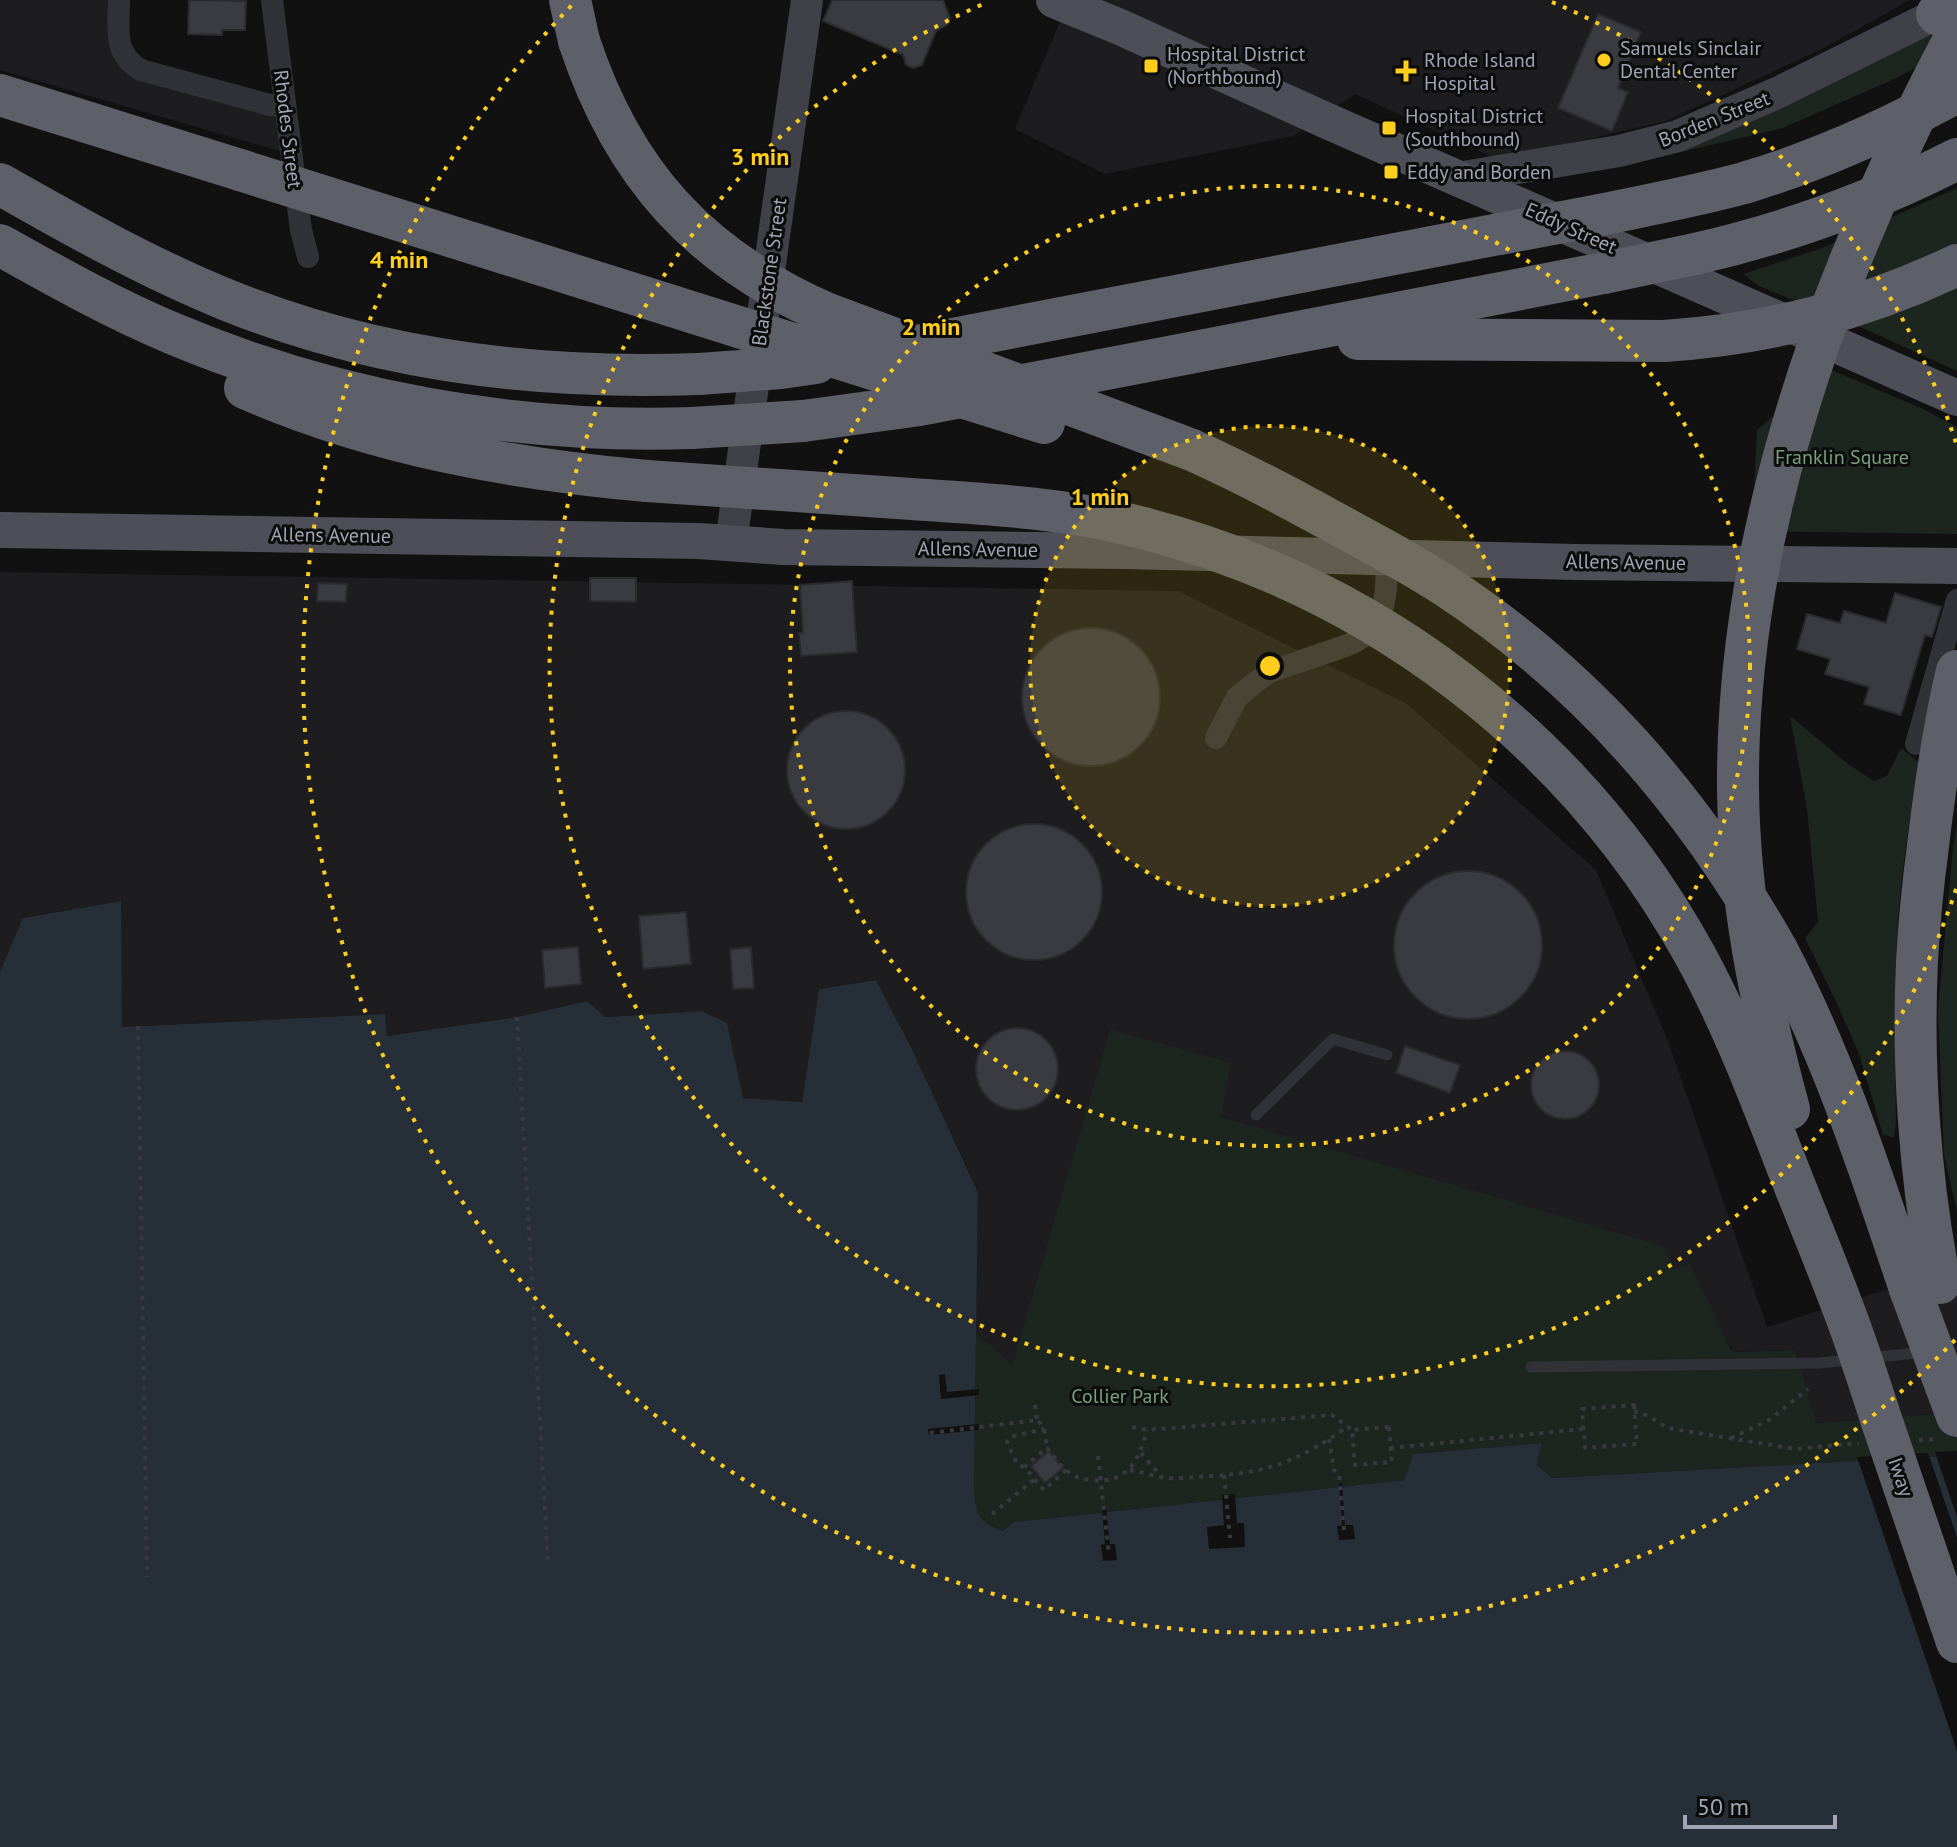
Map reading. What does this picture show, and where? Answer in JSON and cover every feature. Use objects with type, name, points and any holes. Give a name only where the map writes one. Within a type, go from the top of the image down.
[{"type":"highway","points":[[570,0],[579,41],[612,124],[661,195],[700,235],[740,267],[784,294],[839,318],[1192,450],[1280,492],[1383,547],[1445,585],[1531,649],[1585,698],[1633,747],[1678,800],[1736,881],[1777,950],[1811,1018],[1925,1286],[1949,1362]]},
{"type":"highway","points":[[1845,1311],[1771,1044],[1749,934],[1738,789],[1743,679],[1752,606],[1768,523],[1815,359],[1881,190],[1922,102],[1949,13]]},
{"type":"highway","points":[[0,184],[129,255],[195,286],[263,314],[334,336],[409,354],[503,369],[600,376],[699,374],[781,368],[927,344],[1706,192],[1815,159],[1890,127],[1957,92]]},
{"type":"highway","points":[[0,95],[1194,470],[1318,514]]},
{"type":"highway","points":[[0,245],[86,293],[175,334],[311,382],[384,401],[529,423],[635,429],[692,428],[803,421],[920,405],[1695,254],[1831,215],[1899,188],[1957,159]]},
{"type":"highway","points":[[1269,338],[1664,341],[1744,333],[1808,320],[1873,300],[1957,265]]},
{"type":"highway","points":[[86,293],[168,348],[273,400],[417,445],[490,461],[569,473],[1020,507],[1095,518],[1200,545],[1268,570],[1365,617],[1485,701],[1549,759],[1614,832],[1656,891],[1694,952],[1727,1018],[1845,1311]]},
{"type":"highway","points":[[1949,1427],[1925,1286],[1925,1180],[1916,1034],[1918,949],[1928,844],[1942,742],[1957,671]]},
{"type":"highway","points":[[1928,844],[1957,728]]},
{"type":"highway","name":"Iway","points":[[1845,1311],[1957,1642]]},
{"type":"main road","name":"Eddy Street","points":[[1054,0],[1957,398]]},
{"type":"main road","name":"Allens Avenue","points":[[0,530],[699,541],[783,547],[1137,551],[1560,562],[1957,566]]},
{"type":"street","points":[[119,0],[121,51],[141,70],[270,105],[285,106]]},
{"type":"street","name":"Rhodes Street","points":[[272,0],[301,230],[308,257]]},
{"type":"street","name":"Blackstone Street","points":[[731,543],[807,0]]},
{"type":"street","name":"Borden Street","points":[[1458,178],[1619,151],[1678,136],[1949,13]]},
{"type":"street","points":[[1216,738],[1237,697],[1269,672],[1358,641],[1373,628],[1383,609],[1387,557]]},
{"type":"street","points":[[1916,744],[1957,600]]},
{"type":"lane","points":[[1256,1115],[1333,1039],[1387,1055]]},
{"type":"lane","points":[[1531,1367],[1949,1362]]},
{"type":"path","points":[[517,1017],[548,1563]]},
{"type":"path","points":[[138,1026],[147,1577]]},
{"type":"path","points":[[1729,1439],[1769,1420],[1808,1389]]},
{"type":"path","points":[[1035,1405],[1047,1448],[1077,1478],[1100,1481],[1121,1476],[1130,1470],[1141,1453],[1147,1430]]},
{"type":"path","points":[[1634,1405],[1637,1444],[1585,1448],[1584,1429],[1582,1409],[1634,1405]]},
{"type":"path","points":[[1634,1411],[1649,1416],[1667,1428],[1796,1449],[1866,1443]]},
{"type":"path","points":[[1130,1470],[1162,1476],[1256,1471],[1285,1463],[1349,1428],[1389,1427],[1392,1462],[1355,1465],[1349,1428],[1332,1415],[1147,1430],[1132,1427]]},
{"type":"path","points":[[930,1433],[1037,1420]]},
{"type":"path","points":[[1911,1440],[1949,1427]]},
{"type":"path","points":[[1044,1429],[1010,1437],[1007,1442],[1017,1464],[1024,1467],[1044,1490],[1066,1470]]},
{"type":"path","points":[[1390,1448],[1584,1429]]},
{"type":"path","points":[[1329,1439],[1334,1470],[1339,1474],[1344,1531]]},
{"type":"path","points":[[1024,1467],[1047,1448]]},
{"type":"path","points":[[1141,1453],[1162,1476]]},
{"type":"path","points":[[1098,1456],[1109,1555]]},
{"type":"path","points":[[1224,1475],[1230,1538]]},
{"type":"path","points":[[992,1514],[1035,1479]]},
{"type":"shaded area","points":[[0,0],[120,0],[120,44],[163,77],[274,99],[283,152],[0,70]]},
{"type":"shaded area","name":"Rhode Island Hospital","points":[[1069,0],[1910,0],[1822,49],[1666,121],[1499,160],[1355,94],[1293,136],[1105,174],[1015,129]]},
{"type":"shaded area","points":[[0,572],[1178,591],[1407,704],[1596,870],[1668,1041],[1767,1327],[1957,1268],[1957,1412],[1817,1423],[1795,1350],[1735,1352],[1674,1270],[1180,1300],[1110,1030],[1012,1366],[976,1333],[978,1191],[876,980],[819,989],[802,1102],[742,1098],[727,1023],[702,1011],[604,1017],[587,1001],[517,1017],[387,1036],[385,1014],[121,1027],[120,901],[23,918],[0,971]]},
{"type":"shaded area","points":[[121,901],[122,1027],[385,1014],[387,1036],[517,1017],[587,1001],[605,1017],[702,1011],[727,1023],[743,1098],[802,1102],[819,989],[876,980],[912,1049],[978,1192],[974,1490],[976,1506],[983,1521],[1003,1531],[1013,1522],[1404,1480],[1413,1454],[1542,1443],[1537,1465],[1552,1478],[1957,1455],[1957,1847],[0,1847],[0,971],[23,918]]},
{"type":"green space","points":[[1957,17],[1957,46],[1894,79],[1783,128],[1652,159],[1782,103]]},
{"type":"green space","points":[[1957,188],[1957,371],[1759,286],[1743,274],[1825,247]]},
{"type":"green space","name":"Franklin Square","points":[[1829,369],[1921,408],[1957,427],[1957,534],[1752,531],[1757,430]]},
{"type":"green space","points":[[1790,716],[1874,781],[1887,776],[1901,748],[1920,763],[1905,853],[1897,935],[1894,1137],[1883,1135],[1859,1054],[1805,938],[1818,922],[1807,809]]},
{"type":"green space","points":[[1957,823],[1957,1212],[1944,1155],[1938,1010]]},
{"type":"green space","name":"Collier Park","points":[[1110,1029],[1231,1063],[1221,1117],[1663,1246],[1675,1269],[1690,1264],[1730,1348],[1735,1352],[1795,1350],[1817,1423],[1957,1412],[1957,1455],[1552,1478],[1537,1465],[1542,1443],[1413,1454],[1404,1480],[1013,1522],[1003,1531],[988,1526],[977,1516],[974,1490],[976,1333],[1012,1365]]},
{"type":"pier","points":[[945,1374],[947,1392],[979,1389],[979,1395],[941,1399],[939,1375]]},
{"type":"pier","points":[[979,1424],[978,1430],[929,1435],[928,1429]]},
{"type":"pier","points":[[1957,1451],[1957,1517],[1935,1452]]},
{"type":"pier","points":[[1928,1453],[1957,1537],[1957,1751],[1857,1457]]},
{"type":"pier","points":[[1339,1483],[1342,1483],[1345,1525],[1353,1525],[1355,1539],[1339,1540],[1337,1526],[1342,1525]]},
{"type":"pier","points":[[1235,1494],[1237,1523],[1244,1523],[1245,1547],[1209,1549],[1207,1527],[1224,1525],[1222,1495]]},
{"type":"pier","points":[[1102,1508],[1106,1508],[1110,1544],[1115,1544],[1117,1560],[1103,1561]]},
{"type":"building","points":[[189,0],[246,1],[245,30],[222,30],[222,35],[188,34]]},
{"type":"building","points":[[832,0],[943,0],[950,18],[948,24],[936,31],[922,65],[913,68],[906,65],[903,55],[823,21]]},
{"type":"building","name":"Samuels Sinclair Dental Center","points":[[1598,14],[1641,32],[1618,88],[1628,92],[1612,131],[1558,108]]},
{"type":"building","points":[[590,578],[636,578],[636,602],[590,601]]},
{"type":"building","points":[[852,581],[857,652],[801,656],[800,585]]},
{"type":"building","points":[[318,583],[347,584],[346,602],[317,601]]},
{"type":"building","points":[[1895,593],[1941,607],[1932,637],[1925,635],[1901,715],[1864,704],[1869,687],[1825,674],[1830,659],[1797,649],[1807,614],[1840,623],[1844,611],[1886,623]]},
{"type":"building","points":[[1091,628],[1118,633],[1140,648],[1155,670],[1160,697],[1155,724],[1140,746],[1118,761],[1091,766],[1064,761],[1042,746],[1027,724],[1022,697],[1027,670],[1042,648],[1064,633]]},
{"type":"building","points":[[846,711],[869,715],[888,728],[901,747],[905,770],[901,793],[888,812],[869,825],[846,829],[823,825],[804,812],[791,793],[787,770],[791,747],[804,728],[823,715]]},
{"type":"building","points":[[1034,824],[1060,830],[1082,844],[1096,866],[1102,892],[1096,918],[1082,940],[1060,954],[1034,960],[1008,954],[986,940],[972,918],[966,892],[972,866],[986,844],[1008,830]]},
{"type":"building","points":[[1468,871],[1496,877],[1520,893],[1536,917],[1542,945],[1536,973],[1520,997],[1496,1013],[1468,1019],[1440,1013],[1416,997],[1400,973],[1394,945],[1400,917],[1416,893],[1440,877]]},
{"type":"building","points":[[686,912],[691,964],[643,969],[639,916]]},
{"type":"building","points":[[578,947],[581,984],[545,988],[542,950]]},
{"type":"building","points":[[751,947],[754,988],[733,989],[730,949]]},
{"type":"building","points":[[1009,1028],[1025,1028],[1040,1035],[1051,1046],[1058,1069],[1055,1085],[1046,1098],[1025,1110],[1009,1110],[994,1103],[983,1092],[976,1077],[976,1061],[983,1046],[994,1035]]},
{"type":"building","points":[[1405,1046],[1460,1065],[1450,1093],[1396,1073]]},
{"type":"building","points":[[1558,1051],[1572,1051],[1584,1056],[1594,1066],[1599,1085],[1594,1104],[1584,1114],[1572,1119],[1558,1119],[1546,1114],[1536,1104],[1531,1092],[1531,1078],[1536,1066],[1546,1056]]},
{"type":"building","points":[[1049,1451],[1063,1468],[1045,1483],[1031,1466]]},
{"type":"place","name":"Samuels Sinclair Dental Center","points":[[1604,60]]},
{"type":"place","name":"Hospital District (Northbound)","points":[[1151,66]]},
{"type":"place","name":"Rhode Island Hospital","points":[[1406,71]]},
{"type":"place","name":"Hospital District (Southbound)","points":[[1389,128]]},
{"type":"place","name":"Eddy and Borden","points":[[1391,172]]}]
